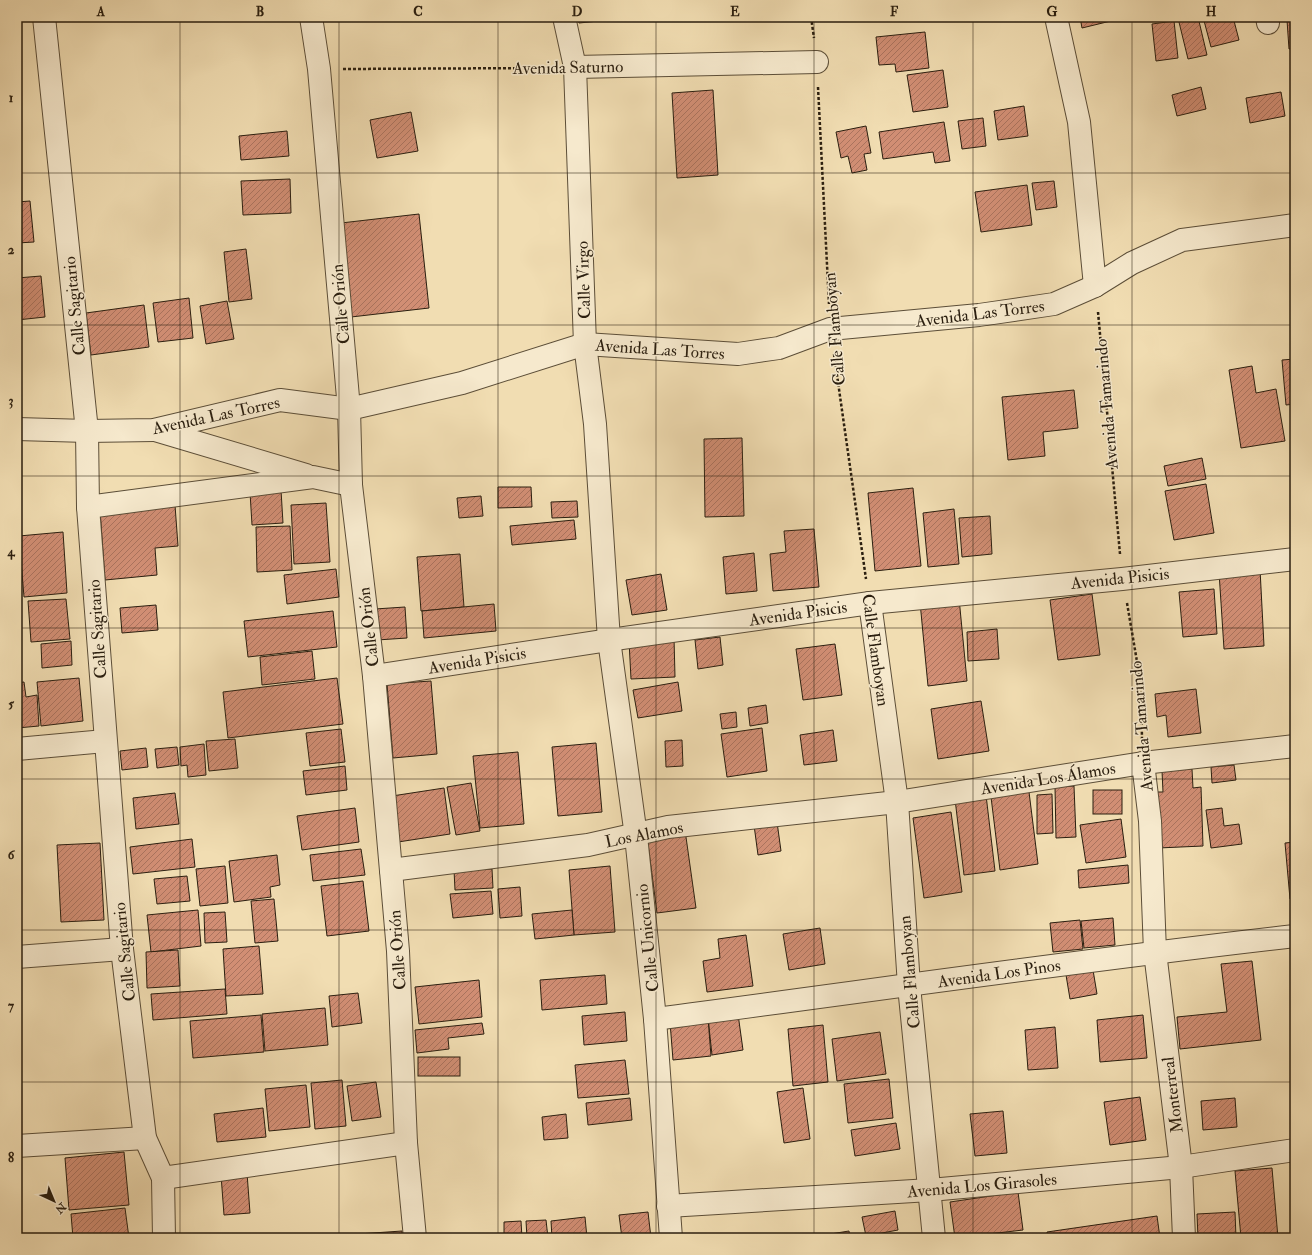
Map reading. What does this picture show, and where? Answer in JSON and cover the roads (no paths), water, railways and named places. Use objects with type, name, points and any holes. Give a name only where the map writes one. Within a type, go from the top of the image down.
[{"type":"street","name":"Calle Sagitario","points":[[44,17],[87,431],[88,507],[122,949],[145,1138],[163,1178],[164,1238]]},
{"type":"street","name":"Calle Orión","points":[[310,17],[319,69],[349,409],[351,485],[374,676],[398,951],[406,1143],[415,1238]]},
{"type":"street","name":"Calle Virgo","points":[[564,17],[575,67],[585,344],[595,424],[609,640]]},
{"type":"street","points":[[1056,17],[1079,122],[1095,286]]},
{"type":"street","name":"Avenida Saturno","points":[[575,67],[817,62]]},
{"type":"street","name":"Avenida Las Torres","points":[[17,429],[87,431],[154,430],[280,400],[349,409],[462,383],[585,344],[738,354],[779,348],[830,330],[979,315],[1054,304],[1095,286],[1132,263],[1182,240],[1295,225]]},
{"type":"street","points":[[154,430],[313,477],[351,485]]},
{"type":"street","points":[[88,507],[313,477]]},
{"type":"street","name":"Avenida Pisicis","points":[[374,676],[609,640],[870,603],[1122,579],[1295,559]]},
{"type":"street","name":"Calle Flamboyan","points":[[870,603],[897,802],[909,986],[934,1238]]},
{"type":"street","name":"Calle Unicornio","points":[[609,640],[636,836],[655,1018],[671,1238]]},
{"type":"street","points":[[17,749],[106,741]]},
{"type":"street","name":"Avenida Los Álamos","points":[[897,802],[1143,763],[1295,746]]},
{"type":"street","name":"Avenida Tamarindo","points":[[1143,763],[1150,821],[1156,952]]},
{"type":"street","name":"Los Alamos","points":[[391,870],[588,845],[636,836],[668,827],[897,802]]},
{"type":"street","name":"Avenida Los Pinos","points":[[655,1018],[909,986],[1156,952],[1295,936]]},
{"type":"street","points":[[17,957],[122,949]]},
{"type":"street","name":"Monterreal","points":[[1156,952],[1181,1166],[1184,1238]]},
{"type":"street","points":[[17,1146],[145,1138]]},
{"type":"street","points":[[163,1178],[406,1143]]},
{"type":"street","name":"Avenida Los Girasoles","points":[[668,1206],[930,1190],[1181,1166],[1295,1150]]}]
